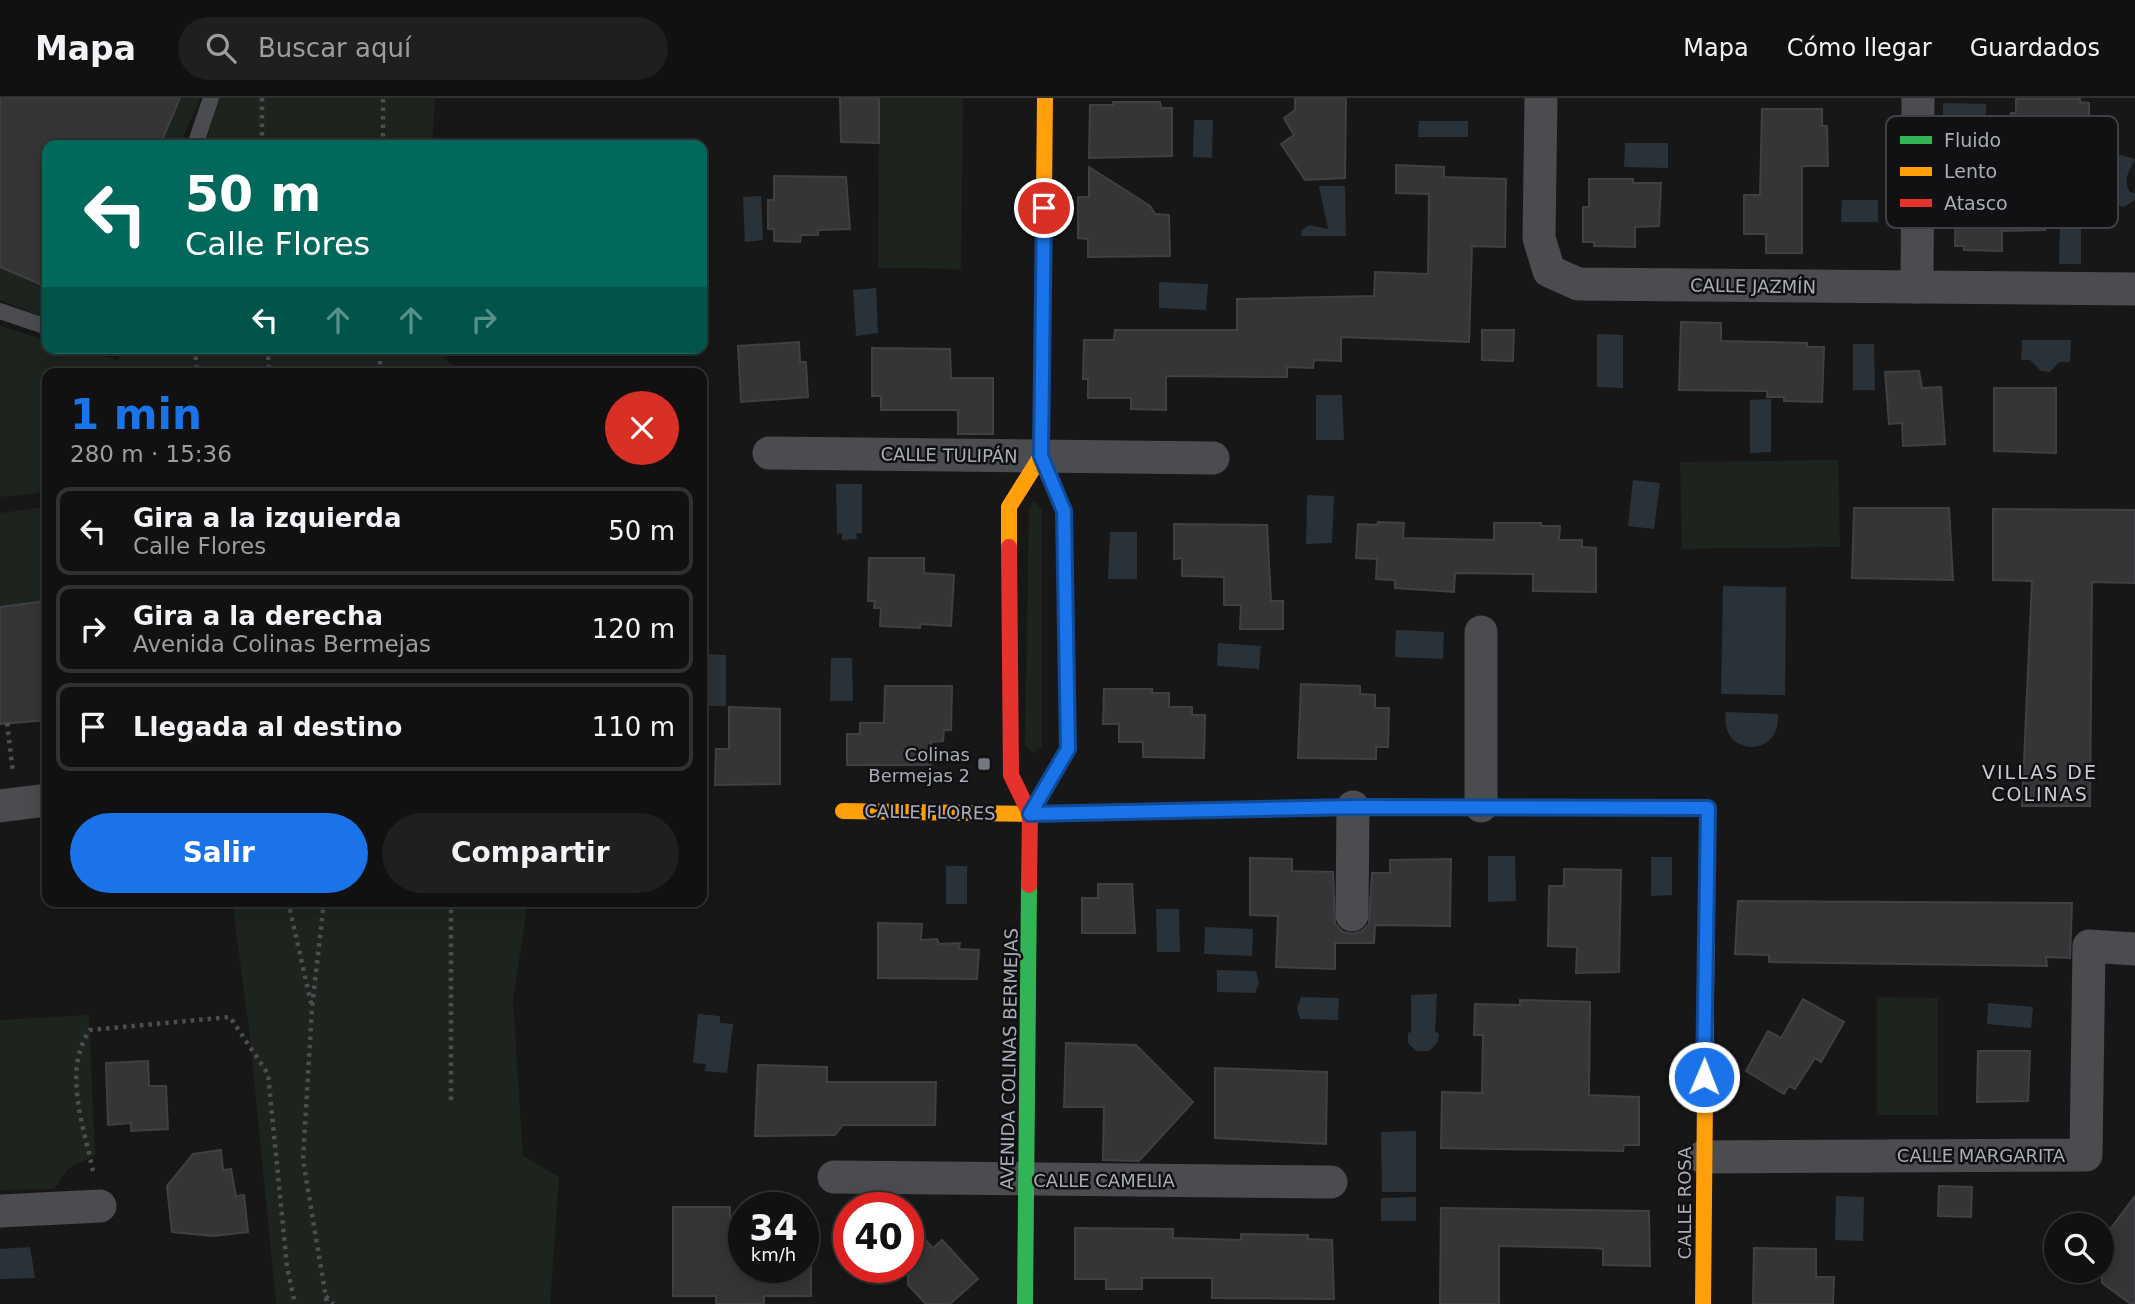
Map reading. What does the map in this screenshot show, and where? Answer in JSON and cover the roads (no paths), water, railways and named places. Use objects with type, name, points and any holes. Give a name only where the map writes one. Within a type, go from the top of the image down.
[{"type":"street","name":"AVENIDA COLINAS BERMEJAS","points":[[1030,814],[1068,749],[1064,511],[1041,456],[1045,98]]},
{"type":"street","name":"CALLE JAZMÍN","points":[[1541,98],[1539,238],[1549,271],[1578,284],[2135,289]]},
{"type":"street","points":[[1918,98],[1918,116]]},
{"type":"street","points":[[1917,228],[1917,287]]},
{"type":"street","name":"CALLE TULIPÁN","points":[[769,453],[1213,458]]},
{"type":"street","name":"AVENIDA COLINAS BERMEJAS","points":[[1025,1304],[1030,814],[1011,775],[1009,507],[1041,456]]},
{"type":"street","points":[[1481,632],[1481,806]]},
{"type":"street","points":[[1352,915],[1353,807]]},
{"type":"street","name":"CALLE FLORES","points":[[844,811],[1030,814],[1353,807],[1708,808]]},
{"type":"street","name":"CALLE ROSA","points":[[1703,1304],[1708,808]]},
{"type":"street","name":"CALLE MARGARITA","points":[[1703,1157],[2087,1155],[2088,946],[2135,949]]},
{"type":"street","name":"CALLE CAMELIA","points":[[834,1177],[1331,1182]]},
{"type":"street","points":[[0,1211],[100,1206]]},
{"type":"lane","points":[[197,140],[211,98]]},
{"type":"lane","points":[[0,311],[42,325]]},
{"type":"place","name":"Colinas Bermejas 2","points":[[984,764]]},
{"type":"district","name":"VILLAS DE COLINAS","points":[[2040,783]]}]
